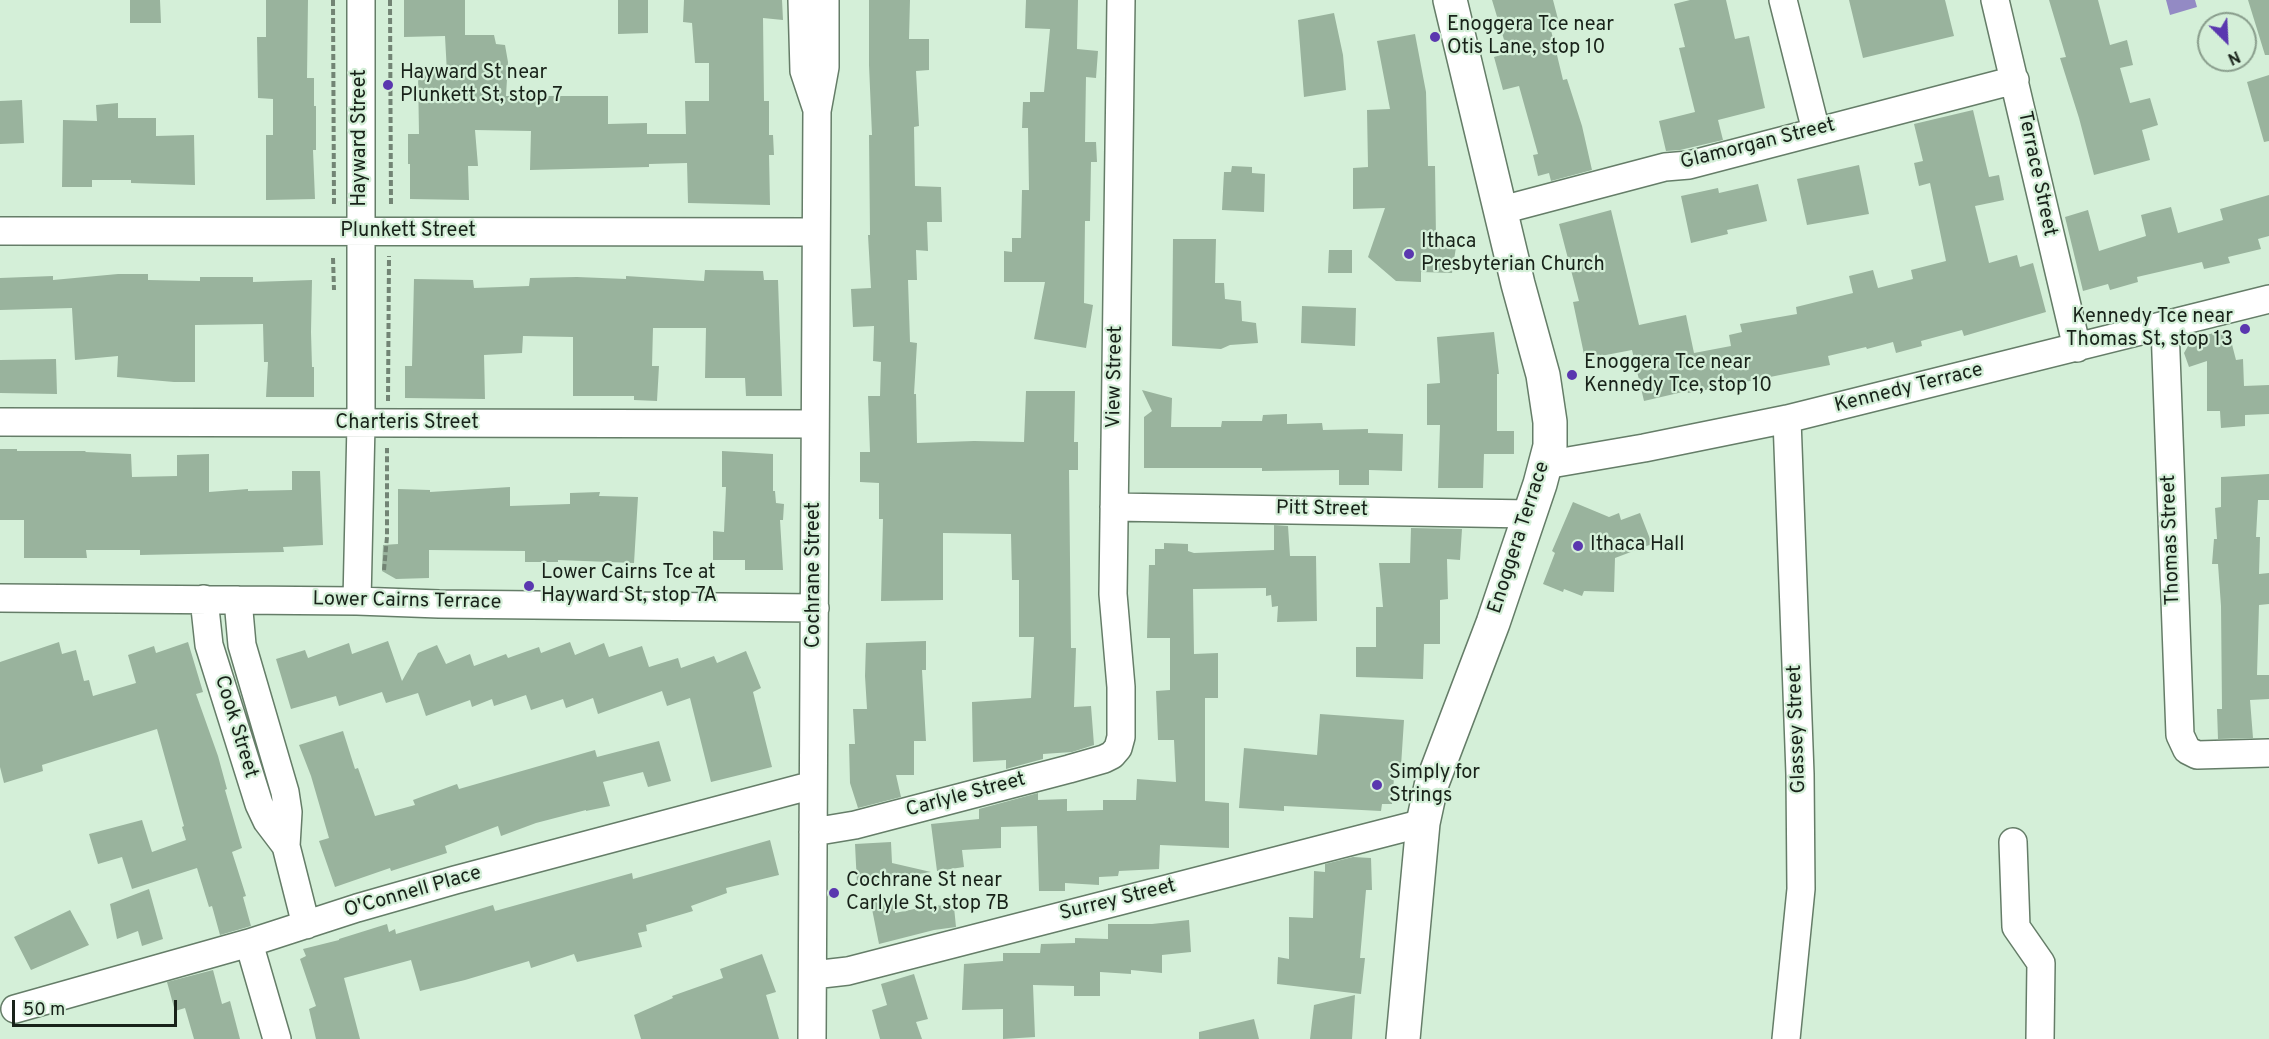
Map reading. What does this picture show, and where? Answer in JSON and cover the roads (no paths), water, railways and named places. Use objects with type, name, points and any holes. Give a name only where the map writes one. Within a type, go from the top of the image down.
[{"type":"main road","name":"Enoggera Terrace","points":[[1403,1039],[1424,823],[1431,786],[1493,623],[1530,514],[1550,446],[1549,404],[1450,0]]},
{"type":"street","name":"Hayward Street","points":[[357,601],[361,424],[361,0]]},
{"type":"street","name":"Cochrane Street","points":[[802,0],[804,71],[817,111]]},
{"type":"street","name":"Cochrane Street","points":[[812,1039],[817,111],[825,67],[825,0]]},
{"type":"street","name":"View Street","points":[[1116,752],[1120,743],[1121,687],[1113,594],[1121,0]]},
{"type":"street","points":[[1783,0],[1815,131]]},
{"type":"street","name":"Terrace Street","points":[[1995,0],[2077,348]]},
{"type":"street","name":"Glamorgan Street","points":[[1502,210],[1665,167],[1689,165],[2015,80]]},
{"type":"street","name":"Plunkett Street","points":[[0,231],[816,232]]},
{"type":"street","name":"Kennedy Terrace","points":[[1545,465],[1644,448],[1787,418],[2164,327],[2269,299]]},
{"type":"street","name":"Thomas Street","points":[[2164,327],[2181,741],[2187,750],[2197,755],[2269,753]]},
{"type":"street","name":"Glassey Street","points":[[1786,1039],[1801,889],[1800,774],[1787,418]]},
{"type":"street","name":"Charteris Street","points":[[0,422],[815,424]]},
{"type":"street","name":"Pitt Street","points":[[1114,507],[1530,514]]},
{"type":"street","name":"Lower Cairns Terrace","points":[[0,598],[815,608]]},
{"type":"street","name":"Cook Street","points":[[204,599],[209,645],[259,804],[267,821],[286,846]]},
{"type":"street","name":"Cook Street","points":[[238,600],[242,645],[285,792],[288,812],[286,846],[306,925]]},
{"type":"street","name":"Carlyle Street","points":[[813,832],[855,825],[1058,772],[1104,759],[1116,752]]},
{"type":"street","name":"O'Connell Place","points":[[15,1009],[249,943],[455,880],[813,785]]},
{"type":"street","name":"Surrey Street","points":[[813,975],[848,971],[1424,823]]},
{"type":"street","points":[[2013,843],[2016,927],[2041,963],[2040,1039]]},
{"type":"street","points":[[249,943],[277,1039]]},
{"type":"place","name":"Enoggera Tce near Otis Lane, stop 10","points":[[1435,37]]},
{"type":"place","name":"Hayward St near Plunkett St, stop 7","points":[[388,85]]},
{"type":"place","name":"Ithaca Presbyterian Church","points":[[1409,254]]},
{"type":"place","name":"Kennedy Tce near Thomas St, stop 13","points":[[2245,329]]},
{"type":"place","name":"Enoggera Tce near Kennedy Tce, stop 10","points":[[1572,375]]},
{"type":"place","name":"Ithaca Hall","points":[[1578,546]]},
{"type":"place","name":"Lower Cairns Tce at Hayward St, stop 7A","points":[[529,586]]},
{"type":"place","name":"Simply for Strings","points":[[1377,785]]},
{"type":"place","name":"Cochrane St near Carlyle St, stop 7B","points":[[834,893]]}]
